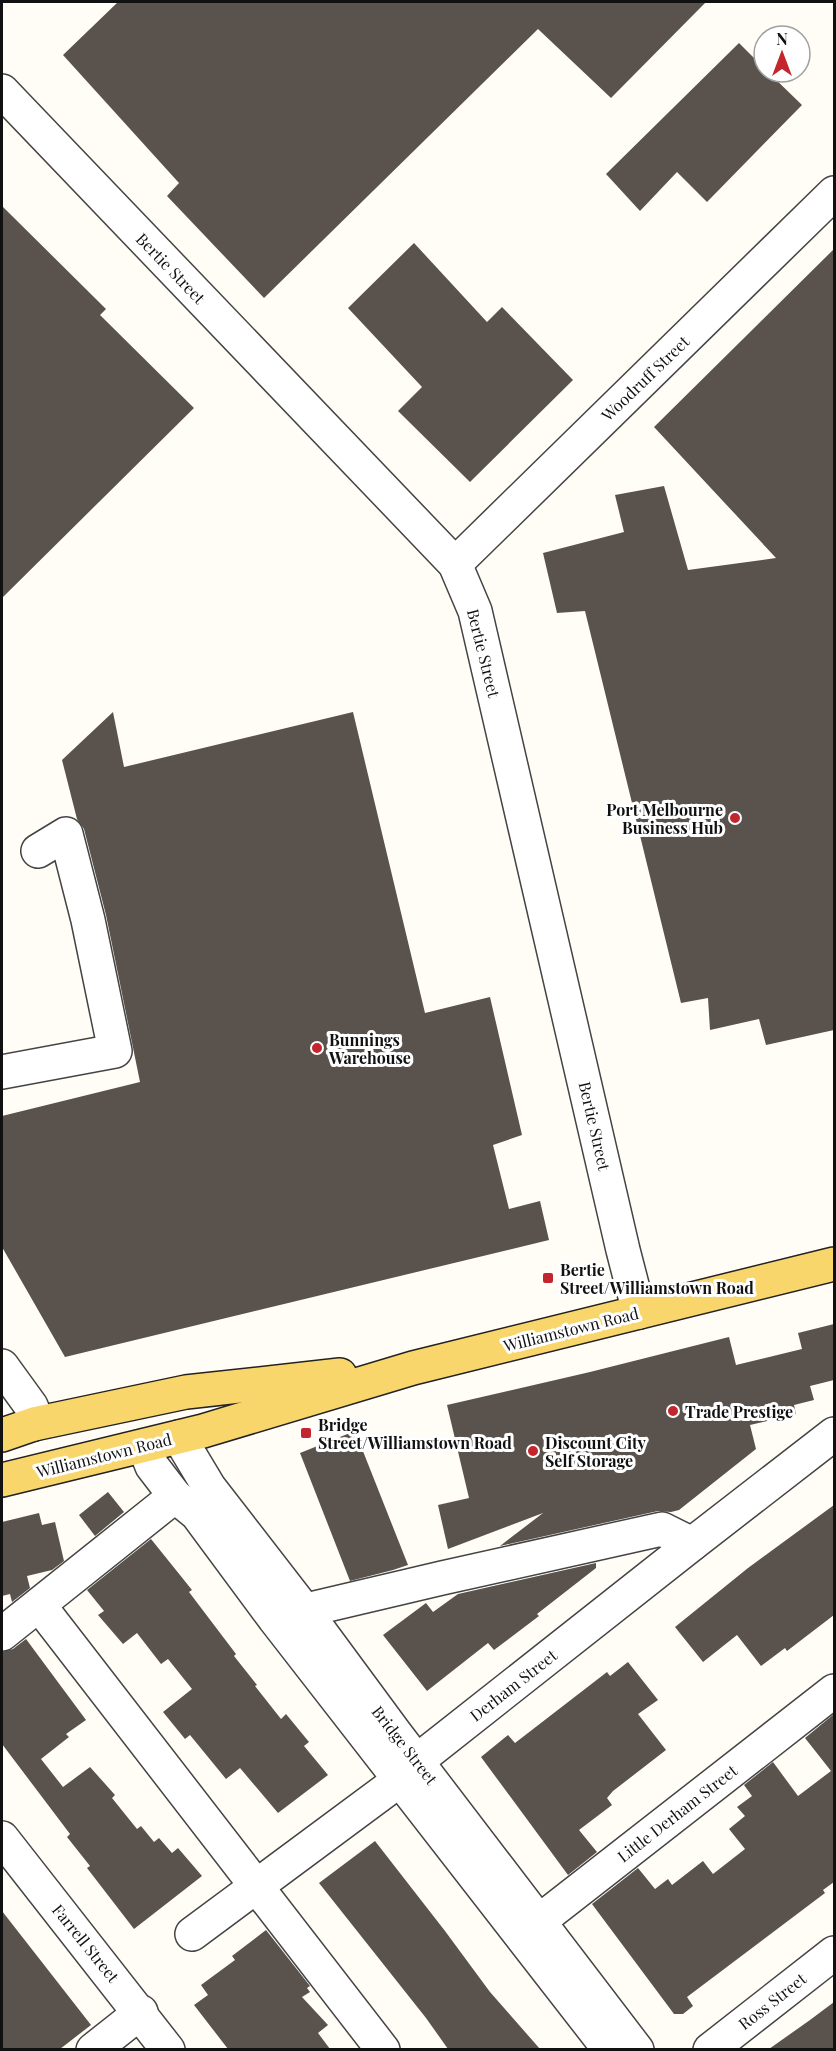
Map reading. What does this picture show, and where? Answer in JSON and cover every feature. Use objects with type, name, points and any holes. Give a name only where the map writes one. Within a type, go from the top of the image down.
[{"type":"main road","name":"Williamstown Road","points":[[19,1476],[179,1437],[413,1368],[834,1264]]},
{"type":"main road","name":"Williamstown Road","points":[[11,1429],[149,1399],[223,1386],[413,1368]]},
{"type":"main road","points":[[149,1399],[179,1437]]},
{"type":"main road","points":[[144,1446],[149,1399]]},
{"type":"main road","points":[[11,1429],[19,1476]]},
{"type":"street","name":"Bertie Street","points":[[2,92],[455,564],[475,611],[639,1312]]},
{"type":"street","name":"Woodruff Street","points":[[455,564],[834,193]]},
{"type":"street","points":[[2,1072],[115,1050],[78,925],[66,834],[38,850]]},
{"type":"street","points":[[2,1366],[34,1413],[11,1429]]},
{"type":"street","name":"Bridge Street","points":[[179,1437],[290,1614],[530,1928],[637,2049]]},
{"type":"street","name":"Derham Street","points":[[192,1934],[409,1770],[692,1544],[832,1440]]},
{"type":"street","name":"Bridge Street","points":[[144,1446],[152,1466],[175,1496],[197,1514],[290,1614]]},
{"type":"street","points":[[2,1634],[175,1496]]},
{"type":"street","points":[[290,1614],[662,1529],[692,1544]]},
{"type":"street","points":[[39,1605],[383,2049]]},
{"type":"street","name":"Little Derham Street","points":[[530,1928],[834,1691]]},
{"type":"street","name":"Farrell Street","points":[[2,1838],[168,2049]]},
{"type":"street","name":"Bridge Street","points":[[530,1928],[609,2049]]},
{"type":"street","name":"Ross Street","points":[[710,2049],[834,1953]]},
{"type":"street","points":[[93,2049],[141,2012]]},
{"type":"building","points":[[118,2],[706,2],[611,98],[538,29],[264,298],[167,196],[179,183],[63,55]]},
{"type":"building","points":[[739,43],[752,56],[752,84],[780,84],[802,105],[707,202],[677,172],[640,211],[606,174]]},
{"type":"building","points":[[2,206],[106,309],[100,315],[194,408],[2,598]]},
{"type":"building","points":[[414,243],[487,322],[502,307],[573,380],[470,482],[398,411],[422,387],[348,308]]},
{"type":"building","name":"Port Melbourne Business Hub","points":[[834,249],[834,1030],[766,1045],[759,1019],[710,1030],[708,998],[681,1003],[585,611],[557,613],[543,553],[624,532],[615,495],[664,486],[688,570],[776,558],[654,427]]},
{"type":"building","name":"Bunnings Warehouse","points":[[113,712],[124,767],[353,712],[425,1013],[490,997],[522,1135],[493,1145],[509,1209],[540,1201],[549,1240],[65,1357],[2,1247],[2,1116],[140,1082],[106,915],[84,829],[77,819],[62,760]]},
{"type":"building","points":[[834,1324],[834,1380],[810,1386],[814,1400],[794,1405],[796,1414],[750,1425],[756,1449],[679,1510],[658,1511],[500,1546],[543,1513],[448,1549],[438,1505],[469,1498],[447,1405],[729,1337],[736,1365],[802,1349],[798,1333]]},
{"type":"building","points":[[355,1431],[408,1565],[350,1581],[300,1453]]},
{"type":"building","points":[[108,1492],[124,1512],[95,1536],[79,1515]]},
{"type":"building","points":[[834,1505],[834,1615],[787,1651],[785,1648],[761,1666],[737,1635],[703,1662],[675,1627],[748,1568]]},
{"type":"building","points":[[39,1513],[42,1525],[55,1522],[64,1561],[52,1570],[27,1576],[30,1588],[12,1602],[10,1594],[2,1596],[2,1522]]},
{"type":"building","points":[[151,1539],[192,1590],[189,1592],[236,1654],[234,1656],[257,1685],[255,1686],[281,1719],[286,1714],[309,1742],[304,1746],[328,1775],[278,1813],[240,1768],[226,1779],[190,1735],[185,1739],[163,1712],[192,1689],[168,1659],[161,1664],[137,1633],[123,1644],[98,1615],[104,1611],[87,1590]]},
{"type":"building","points":[[596,1563],[596,1568],[537,1614],[539,1616],[494,1650],[488,1643],[427,1691],[383,1635],[426,1603],[433,1612],[458,1594]]},
{"type":"building","points":[[26,1639],[86,1720],[66,1734],[69,1737],[41,1759],[63,1787],[90,1767],[115,1795],[112,1798],[137,1829],[141,1826],[154,1842],[159,1838],[172,1853],[178,1848],[202,1876],[134,1929],[87,1868],[90,1866],[67,1837],[70,1834],[2,1744],[2,1652],[13,1649]]},
{"type":"building","points":[[628,1662],[658,1700],[638,1714],[666,1750],[613,1791],[607,1798],[612,1805],[579,1830],[597,1852],[568,1875],[481,1757],[508,1735],[515,1743],[607,1672],[610,1676]]},
{"type":"building","points":[[834,1714],[834,1882],[823,1890],[825,1893],[687,1997],[693,2006],[683,2014],[674,2014],[592,1904],[638,1868],[655,1889],[668,1879],[672,1885],[703,1861],[713,1874],[745,1849],[729,1829],[745,1816],[737,1807],[752,1796],[744,1785],[773,1762],[798,1796],[831,1771],[805,1738]]},
{"type":"building","points":[[375,1841],[490,1992],[540,2049],[448,2049],[319,1883]]},
{"type":"building","points":[[2,1911],[91,2025],[60,2049],[2,2049]]},
{"type":"building","points":[[266,1930],[310,1986],[307,1988],[310,1992],[302,1997],[328,2025],[318,2033],[330,2049],[228,2049],[194,2005],[208,1995],[201,1985],[235,1960],[232,1956]]},
{"type":"building","points":[[834,2002],[834,2049],[769,2049],[810,2020]]},
{"type":"place","name":"Port Melbourne Business Hub","points":[[735,818]]},
{"type":"place","name":"Bunnings Warehouse","points":[[317,1048]]},
{"type":"place","name":"Bertie Street/Williamstown Road","points":[[548,1278]]},
{"type":"place","name":"Trade Prestige","points":[[673,1411]]},
{"type":"place","name":"Bridge Street/Williamstown Road","points":[[306,1433]]},
{"type":"place","name":"Discount City Self Storage","points":[[533,1451]]}]
